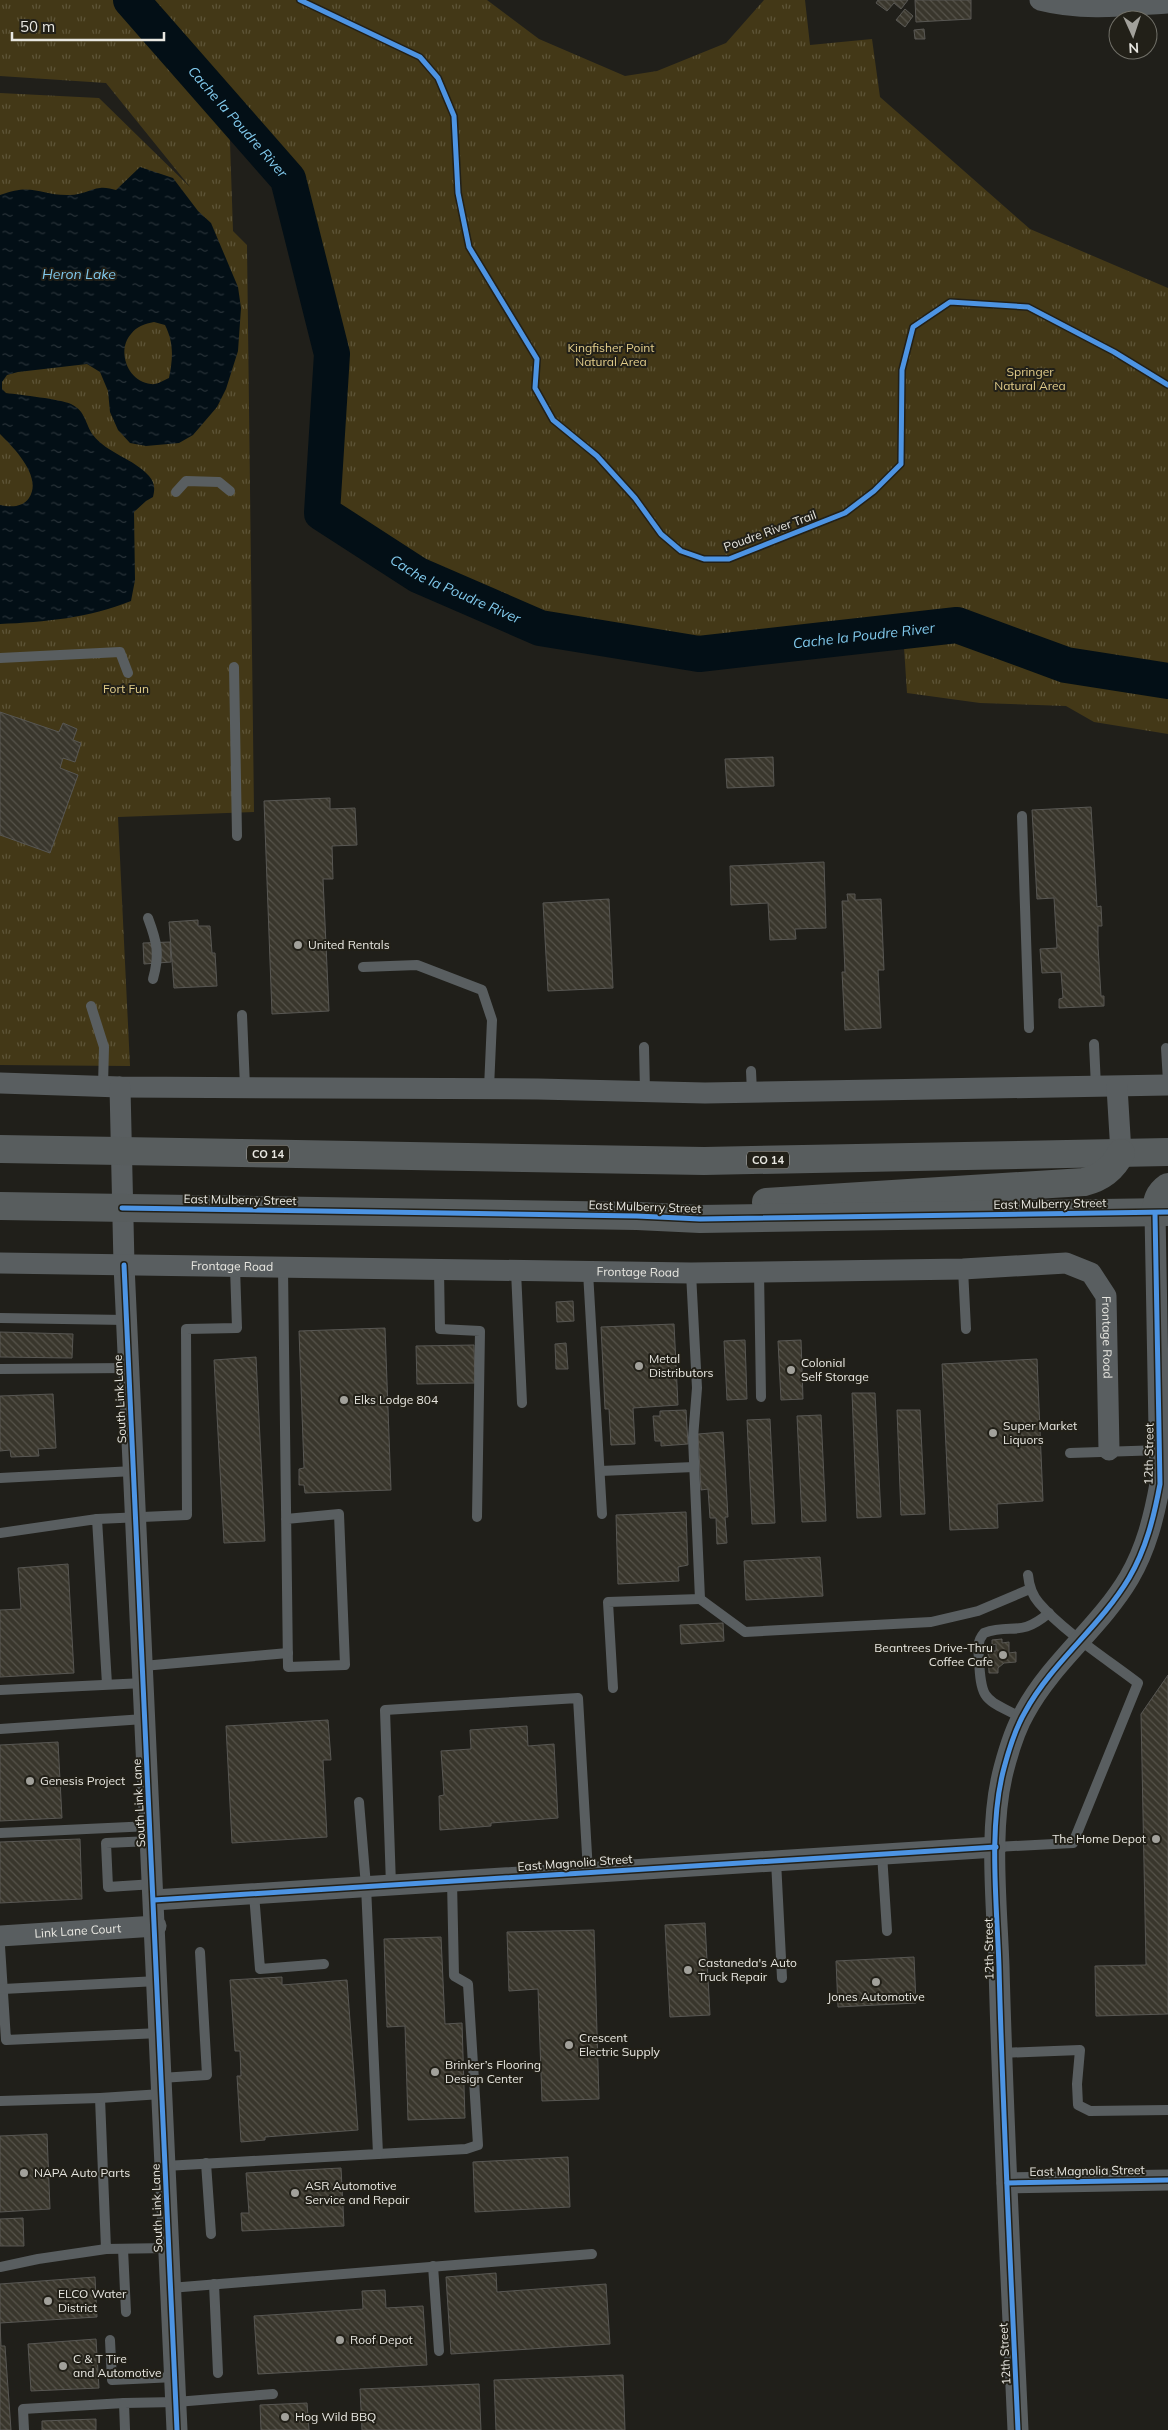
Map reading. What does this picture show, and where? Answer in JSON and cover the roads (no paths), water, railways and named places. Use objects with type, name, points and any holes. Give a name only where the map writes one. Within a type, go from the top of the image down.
[{"type":"highway","name":"CO 14","points":[[0,1149],[704,1161],[1168,1152]]},
{"type":"highway","points":[[637,1216],[777,1200],[1084,1182],[1104,1174],[1115,1164],[1121,1153]]},
{"type":"highway","points":[[1162,1212],[1157,1200],[1160,1193],[1168,1186]]},
{"type":"highway","name":"East Mulberry Street","points":[[0,1206],[637,1216],[700,1219],[1162,1212]]},
{"type":"street","points":[[1040,0],[1062,6],[1090,8],[1168,2]]},
{"type":"street","points":[[0,1083],[111,1086],[489,1088],[752,1092],[1117,1087],[1168,1083]]},
{"type":"street","name":"South Link Lane","points":[[111,1086],[122,1152],[126,1320],[144,1720],[156,1926],[177,2430]]},
{"type":"street","points":[[1117,1087],[1121,1153]]},
{"type":"street","name":"12th Street","points":[[1018,2430],[1001,2053],[996,1847],[997,1802],[1004,1770],[1022,1718],[1045,1682],[1081,1640],[1127,1580],[1146,1542],[1154,1516],[1164,1450],[1162,1212]]},
{"type":"street","name":"Frontage Road","points":[[0,1263],[235,1268],[691,1273],[963,1269],[1066,1263],[1091,1273],[1106,1296],[1109,1450]]},
{"type":"street","name":"East Magnolia Street","points":[[154,1892],[254,1894],[996,1847]]},
{"type":"street","name":"Link Lane Court","points":[[0,1936],[156,1926]]},
{"type":"street","name":"East Magnolia Street","points":[[1007,2183],[1168,2180]]},
{"type":"lane","points":[[176,492],[186,482],[219,482],[230,491]]},
{"type":"lane","points":[[0,658],[120,652],[128,673]]},
{"type":"lane","points":[[234,667],[237,836]]},
{"type":"lane","points":[[1022,816],[1028,1028]]},
{"type":"lane","points":[[148,918],[157,942],[157,963],[153,979]]},
{"type":"lane","points":[[363,968],[417,965],[482,990],[492,1020],[489,1088]]},
{"type":"lane","points":[[91,1006],[104,1047],[111,1086]]},
{"type":"lane","points":[[242,1015],[245,1087]]},
{"type":"lane","points":[[1094,1044],[1096,1087]]},
{"type":"lane","points":[[644,1048],[645,1091]]},
{"type":"lane","points":[[1166,1048],[1168,1083]]},
{"type":"lane","points":[[751,1071],[752,1092]]},
{"type":"lane","points":[[0,1533],[97,1519],[187,1515],[186,1329],[237,1328],[235,1268]]},
{"type":"lane","points":[[283,1268],[286,1519],[288,1653],[288,1667],[345,1665],[339,1514],[286,1519]]},
{"type":"lane","points":[[963,1269],[966,1329]]},
{"type":"lane","points":[[439,1270],[440,1329],[480,1331],[477,1517]]},
{"type":"lane","points":[[516,1271],[522,1403]]},
{"type":"lane","points":[[588,1272],[602,1514]]},
{"type":"lane","points":[[759,1272],[761,1397]]},
{"type":"lane","points":[[691,1273],[697,1388],[693,1438],[700,1599]]},
{"type":"lane","points":[[0,1318],[126,1320]]},
{"type":"lane","points":[[0,1369],[129,1368]]},
{"type":"lane","points":[[1070,1453],[1109,1450],[1164,1450]]},
{"type":"lane","points":[[600,1471],[694,1467]]},
{"type":"lane","points":[[0,1478],[134,1471]]},
{"type":"lane","points":[[97,1519],[107,1684]]},
{"type":"lane","points":[[996,1847],[1073,1843],[1138,1683],[1081,1640],[1038,1603],[1030,1589],[1028,1575]]},
{"type":"lane","points":[[613,1688],[608,1602],[700,1599],[745,1632],[932,1622],[978,1611],[1030,1589]]},
{"type":"lane","points":[[1022,1718],[988,1700],[981,1690],[978,1644],[984,1633],[1020,1630],[1035,1625],[1049,1613]]},
{"type":"lane","points":[[0,1690],[107,1684],[143,1674],[288,1653]]},
{"type":"lane","points":[[391,1885],[385,1710],[578,1698],[588,1872]]},
{"type":"lane","points":[[0,1729],[144,1720]]},
{"type":"lane","points":[[359,1802],[366,1886],[378,2154]]},
{"type":"lane","points":[[106,1828],[108,1887],[154,1892]]},
{"type":"lane","points":[[0,1833],[106,1828],[151,1833]]},
{"type":"lane","points":[[106,1843],[151,1833]]},
{"type":"lane","points":[[882,1854],[887,1931]]},
{"type":"lane","points":[[776,1861],[782,1978]]},
{"type":"lane","points":[[165,2166],[466,2149],[478,2145],[468,1984],[454,1976],[452,1881]]},
{"type":"lane","points":[[254,1894],[260,1969],[324,1964]]},
{"type":"lane","points":[[0,1946],[6,2040],[160,2032]]},
{"type":"lane","points":[[0,2100],[100,2098],[207,2075],[200,1952]]},
{"type":"lane","points":[[3,1989],[158,1981]]},
{"type":"lane","points":[[1001,2053],[1080,2050],[1077,2084],[1078,2105],[1090,2111],[1168,2110]]},
{"type":"lane","points":[[100,2098],[106,2250]]},
{"type":"lane","points":[[206,2163],[212,2234]]},
{"type":"lane","points":[[0,2268],[38,2259],[106,2250],[168,2248]]},
{"type":"lane","points":[[123,2249],[126,2312]]},
{"type":"lane","points":[[170,2288],[592,2254]]},
{"type":"lane","points":[[433,2266],[439,2351]]},
{"type":"lane","points":[[214,2284],[218,2372]]},
{"type":"lane","points":[[110,2340],[112,2380],[175,2377]]},
{"type":"lane","points":[[24,2430],[22,2409],[176,2402],[273,2394]]},
{"type":"lane","points":[[124,2403],[126,2430]]},
{"type":"water","name":"Heron Lake","points":[[140,167],[173,178],[198,211],[211,223],[238,287],[241,308],[238,351],[226,389],[217,407],[193,435],[179,443],[146,446],[130,443],[118,430],[110,412],[108,391],[100,372],[87,364],[7,375],[2,382],[2,389],[6,393],[58,400],[71,404],[80,410],[93,435],[106,447],[143,470],[151,479],[154,489],[153,497],[134,512],[135,580],[131,601],[115,607],[67,618],[0,624],[0,505],[12,506],[23,504],[29,498],[32,490],[32,481],[25,463],[0,434],[0,195],[21,190],[70,195],[102,188],[116,190]],"holes":[[[154,322],[165,325],[172,351],[169,378],[156,384],[143,382],[136,378],[127,365],[125,357],[127,341],[133,331],[141,326]]]},
{"type":"waterway","name":"Cache la Poudre River","points":[[131,0],[288,179],[332,354],[322,513],[418,575],[540,628],[699,654],[957,625],[1066,665],[1168,681]]},
{"type":"place","name":"United Rentals","points":[[298,945]]},
{"type":"place","name":"Metal Distributors","points":[[639,1366]]},
{"type":"place","name":"Colonial Self Storage","points":[[791,1370]]},
{"type":"place","name":"Elks Lodge 804","points":[[344,1400]]},
{"type":"place","name":"Super Market Liquors","points":[[993,1433]]},
{"type":"place","name":"Beantrees Drive-Thru Coffee Cafe","points":[[1003,1655]]},
{"type":"place","name":"Genesis Project","points":[[30,1781]]},
{"type":"place","name":"The Home Depot","points":[[1156,1839]]},
{"type":"place","name":"Castaneda's Auto Truck Repair","points":[[688,1970]]},
{"type":"place","name":"Jones Automotive","points":[[876,1982]]},
{"type":"place","name":"Crescent Electric Supply","points":[[569,2045]]},
{"type":"place","name":"Brinker’s Flooring Design Center","points":[[435,2072]]},
{"type":"place","name":"NAPA Auto Parts","points":[[24,2173]]},
{"type":"place","name":"ASR Automotive Service and Repair","points":[[295,2193]]},
{"type":"place","name":"ELCO Water District","points":[[48,2301]]},
{"type":"place","name":"Roof Depot","points":[[340,2340]]},
{"type":"place","name":"C & T Tire and Automotive","points":[[63,2366]]},
{"type":"place","name":"Hog Wild BBQ","points":[[285,2417]]},
{"type":"park label","name":"Kingfisher Point Natural Area","points":[[611,355]]},
{"type":"park label","name":"Springer Natural Area","points":[[1030,379]]},
{"type":"park label","name":"Fort Fun","points":[[126,689]]}]
